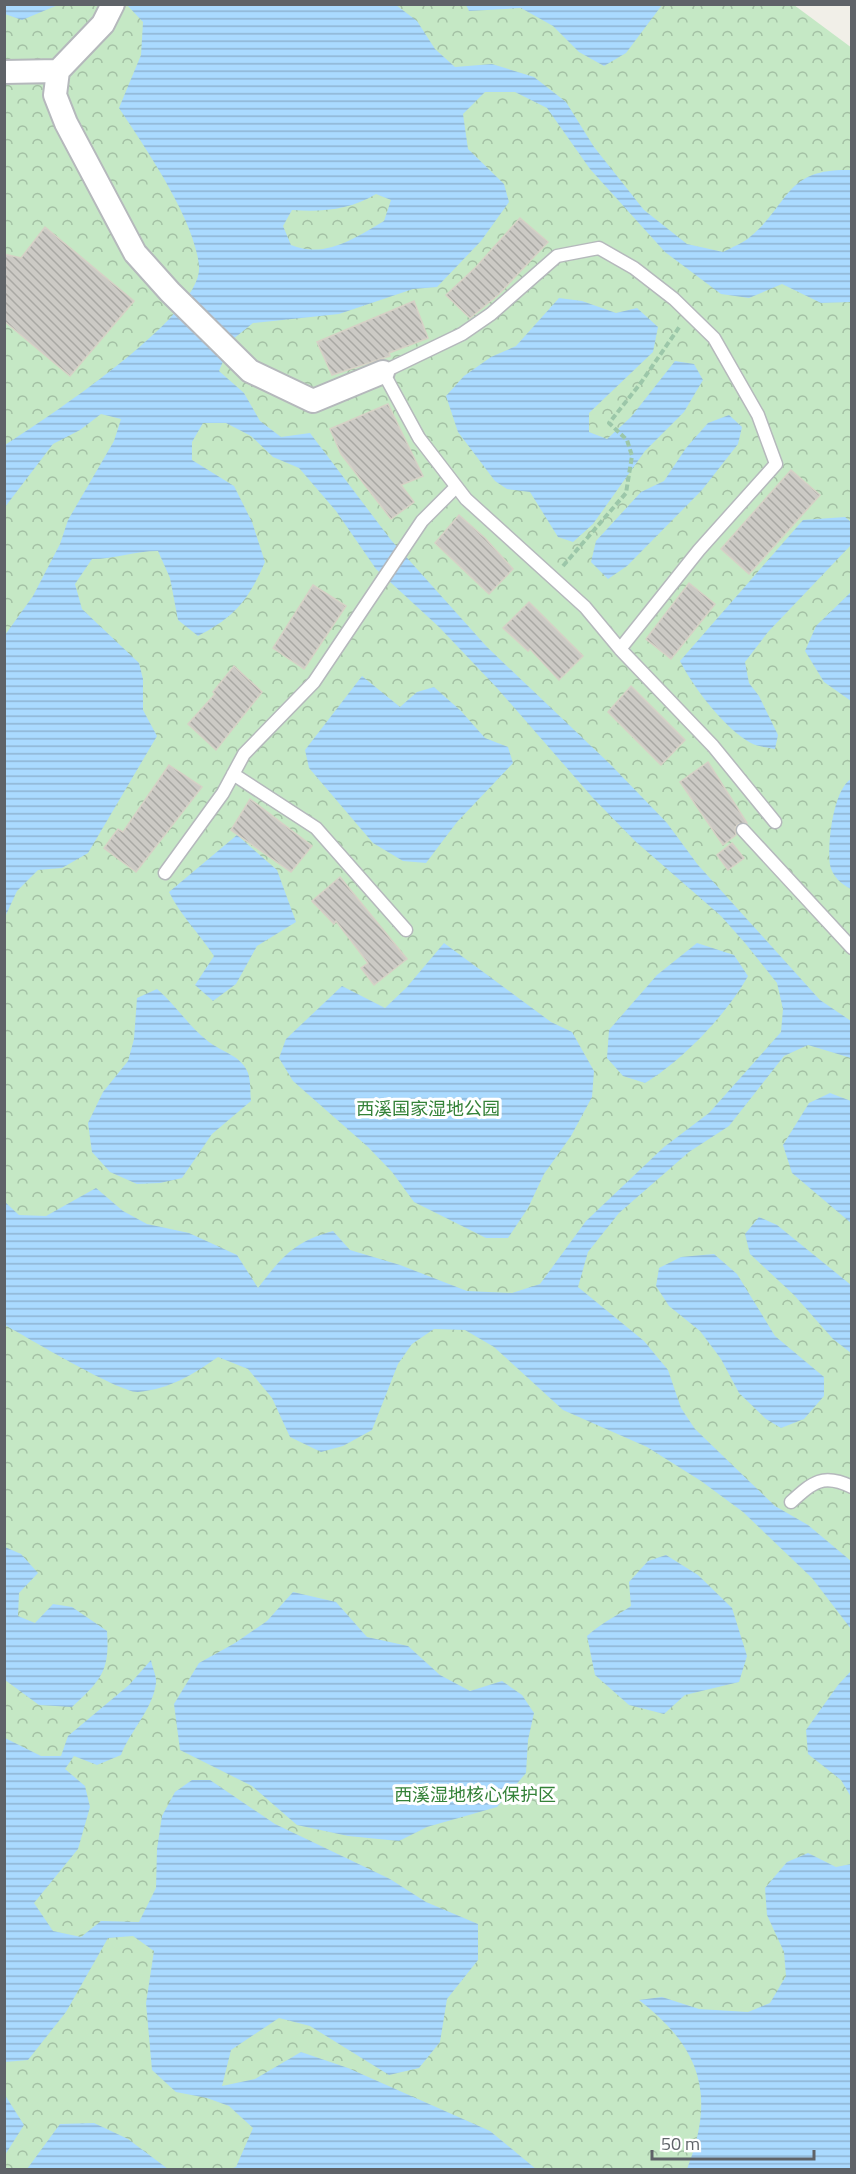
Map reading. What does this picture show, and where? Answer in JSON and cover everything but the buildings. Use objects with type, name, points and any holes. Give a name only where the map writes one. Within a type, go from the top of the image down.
[{"type":"street","points":[[108,14],[58,71],[55,95],[66,123],[135,253],[170,292],[250,371],[313,401],[383,372]]},
{"type":"street","points":[[4,72],[58,71]]},
{"type":"lane","points":[[620,649],[699,550],[776,464],[758,415],[714,338],[689,313],[634,268],[599,248],[557,256],[491,314],[462,334],[383,372],[419,438],[456,487],[552,579],[585,607],[620,649],[713,746],[775,822]]},
{"type":"lane","points":[[165,873],[224,793],[244,754],[314,682],[422,521],[456,487]]},
{"type":"lane","points":[[233,774],[316,828],[406,930]]},
{"type":"lane","points":[[743,830],[852,948]]},
{"type":"lane","points":[[791,1502],[813,1482],[835,1479],[852,1487]]},
{"type":"path","points":[[552,579],[626,493],[632,456],[627,440],[609,423],[640,384],[689,313]]},
{"type":"green space","name":"西溪国家湿地公园","points":[[5,5],[794,5],[852,48],[851,2169],[5,2170]]},
{"type":"water","points":[[4,5],[58,5],[22,20],[5,14]]},
{"type":"water","points":[[127,5],[396,5],[417,21],[435,49],[455,67],[492,64],[534,77],[566,102],[594,147],[644,210],[687,244],[723,252],[751,236],[801,181],[829,171],[851,170],[851,302],[821,303],[782,284],[749,298],[721,294],[665,252],[590,169],[547,108],[515,92],[485,92],[463,114],[468,149],[504,184],[509,202],[481,241],[437,287],[413,289],[339,314],[253,323],[232,340],[219,371],[244,393],[260,421],[281,437],[310,433],[391,540],[487,647],[611,765],[667,823],[698,865],[820,1000],[851,1021],[851,1058],[808,1045],[784,1056],[729,1126],[689,1152],[619,1213],[588,1252],[578,1287],[644,1341],[668,1370],[681,1408],[695,1429],[775,1506],[808,1525],[851,1561],[851,1629],[812,1578],[743,1512],[701,1481],[647,1447],[563,1410],[494,1347],[465,1330],[434,1329],[412,1344],[398,1364],[372,1430],[343,1446],[321,1452],[290,1437],[272,1398],[248,1369],[218,1357],[180,1380],[160,1388],[138,1392],[113,1384],[5,1325],[5,1202],[19,1215],[46,1216],[96,1188],[123,1211],[147,1224],[189,1233],[237,1255],[258,1288],[290,1252],[308,1240],[333,1231],[350,1250],[400,1265],[467,1291],[512,1293],[540,1284],[586,1221],[664,1147],[709,1113],[781,1032],[783,1009],[777,983],[721,916],[635,841],[593,798],[497,688],[439,627],[376,569],[336,511],[299,468],[273,457],[251,436],[226,423],[203,423],[192,442],[192,460],[234,486],[252,522],[265,562],[247,597],[239,606],[222,622],[198,636],[178,620],[170,578],[158,551],[92,559],[75,584],[82,609],[139,663],[143,679],[143,710],[157,736],[88,853],[62,868],[38,870],[17,891],[5,917],[5,635],[33,596],[60,544],[68,520],[114,441],[121,419],[101,414],[80,430],[53,444],[5,507],[5,445],[85,390],[150,338],[176,311],[194,287],[199,266],[188,227],[179,206],[155,163],[119,108],[141,55],[143,22]],"holes":[[[376,194],[391,200],[384,221],[351,240],[328,248],[316,250],[291,245],[283,226],[292,210],[336,209],[356,204]]]},
{"type":"water","points":[[466,5],[662,5],[626,53],[604,66],[579,52],[553,26],[521,8],[469,11]]},
{"type":"water","points":[[559,298],[582,301],[616,313],[637,308],[658,327],[653,352],[589,413],[589,432],[607,439],[631,417],[675,361],[694,364],[703,380],[684,412],[645,451],[593,524],[573,542],[558,537],[530,492],[507,489],[495,481],[458,432],[446,396],[464,376],[491,357],[516,346]]},
{"type":"water","points":[[729,415],[742,427],[738,444],[702,490],[627,566],[608,579],[591,562],[596,541],[641,492],[664,481],[686,448],[708,423]]},
{"type":"water","points":[[845,517],[851,522],[851,545],[768,632],[745,662],[749,683],[759,696],[778,735],[775,749],[754,744],[741,737],[721,718],[701,695],[680,661],[803,520]]},
{"type":"water","points":[[851,592],[851,701],[824,682],[805,651],[816,626]]},
{"type":"water","points":[[362,676],[400,707],[417,692],[434,687],[461,711],[485,738],[508,747],[513,763],[457,822],[426,863],[403,861],[373,843],[309,768],[305,750]]},
{"type":"water","points":[[851,779],[851,889],[835,876],[831,869],[829,856],[836,806],[845,785]]},
{"type":"water","points":[[237,835],[277,870],[296,922],[257,946],[236,984],[213,1001],[195,985],[214,956],[169,892]]},
{"type":"water","points":[[444,943],[551,1022],[572,1032],[594,1071],[592,1097],[571,1136],[544,1174],[528,1208],[508,1238],[486,1238],[414,1202],[392,1172],[368,1147],[293,1081],[279,1058],[286,1039],[342,986],[385,1008],[407,987]]},
{"type":"water","points":[[697,943],[734,955],[748,976],[716,1021],[659,1074],[645,1083],[623,1076],[607,1058],[609,1030],[657,975]]},
{"type":"water","points":[[157,989],[202,1036],[241,1062],[249,1076],[251,1101],[212,1134],[182,1178],[160,1183],[137,1184],[110,1172],[92,1152],[88,1123],[103,1092],[128,1061],[134,1039],[137,998]]},
{"type":"water","points":[[830,1093],[851,1101],[851,1223],[792,1173],[783,1145],[809,1103]]},
{"type":"water","points":[[759,1217],[777,1225],[851,1285],[851,1353],[833,1339],[794,1295],[750,1254],[745,1234]]},
{"type":"water","points":[[714,1254],[737,1274],[775,1336],[824,1377],[824,1396],[804,1419],[781,1428],[766,1419],[739,1393],[721,1359],[700,1331],[669,1306],[656,1286],[659,1268],[681,1257]]},
{"type":"water","points":[[5,1547],[21,1554],[38,1573],[19,1593],[18,1616],[35,1623],[53,1604],[72,1607],[107,1631],[105,1666],[97,1682],[72,1707],[39,1705],[5,1680]]},
{"type":"water","points":[[666,1555],[698,1575],[732,1608],[747,1656],[739,1682],[685,1695],[664,1714],[629,1705],[595,1675],[587,1636],[631,1606],[629,1582],[648,1561]]},
{"type":"water","points":[[293,1592],[336,1602],[367,1637],[408,1646],[440,1675],[470,1691],[502,1681],[522,1695],[534,1713],[528,1740],[526,1773],[497,1807],[427,1827],[399,1841],[348,1836],[297,1825],[252,1786],[180,1750],[174,1704],[199,1663],[235,1643],[267,1621]]},
{"type":"water","points":[[151,1660],[156,1681],[154,1693],[121,1755],[97,1765],[74,1756],[65,1769],[85,1786],[90,1807],[78,1849],[34,1903],[53,1931],[81,1937],[101,1921],[139,1922],[156,1888],[157,1849],[162,1816],[175,1792],[192,1780],[210,1780],[275,1824],[390,1879],[426,1902],[478,1924],[478,1960],[447,1999],[440,2042],[419,2068],[389,2075],[310,2026],[279,2018],[231,2050],[222,2086],[255,2079],[301,2052],[348,2068],[490,2131],[536,2169],[230,2169],[236,2167],[253,2128],[229,2106],[207,2098],[176,2092],[152,2070],[146,2003],[154,1951],[133,1936],[108,1938],[66,2012],[28,2060],[5,2062],[5,1738],[41,1756],[61,1756],[68,1736],[129,1685]]},
{"type":"water","points":[[851,1671],[851,1797],[841,1780],[808,1754],[806,1730],[838,1685]]},
{"type":"water","points":[[808,1853],[836,1867],[851,1864],[851,2169],[687,2169],[696,2142],[700,2118],[701,2096],[697,2075],[689,2055],[677,2036],[639,2000],[662,1997],[699,2009],[748,2012],[770,2003],[786,1976],[784,1952],[767,1915],[765,1888],[787,1862]]},
{"type":"water","points":[[5,2095],[24,2125],[5,2155]]},
{"type":"water","points":[[94,2123],[128,2139],[168,2169],[27,2169],[60,2124]]},
{"type":"park label","name":"西溪湿地核心保护区","points":[[475,1795]]}]
